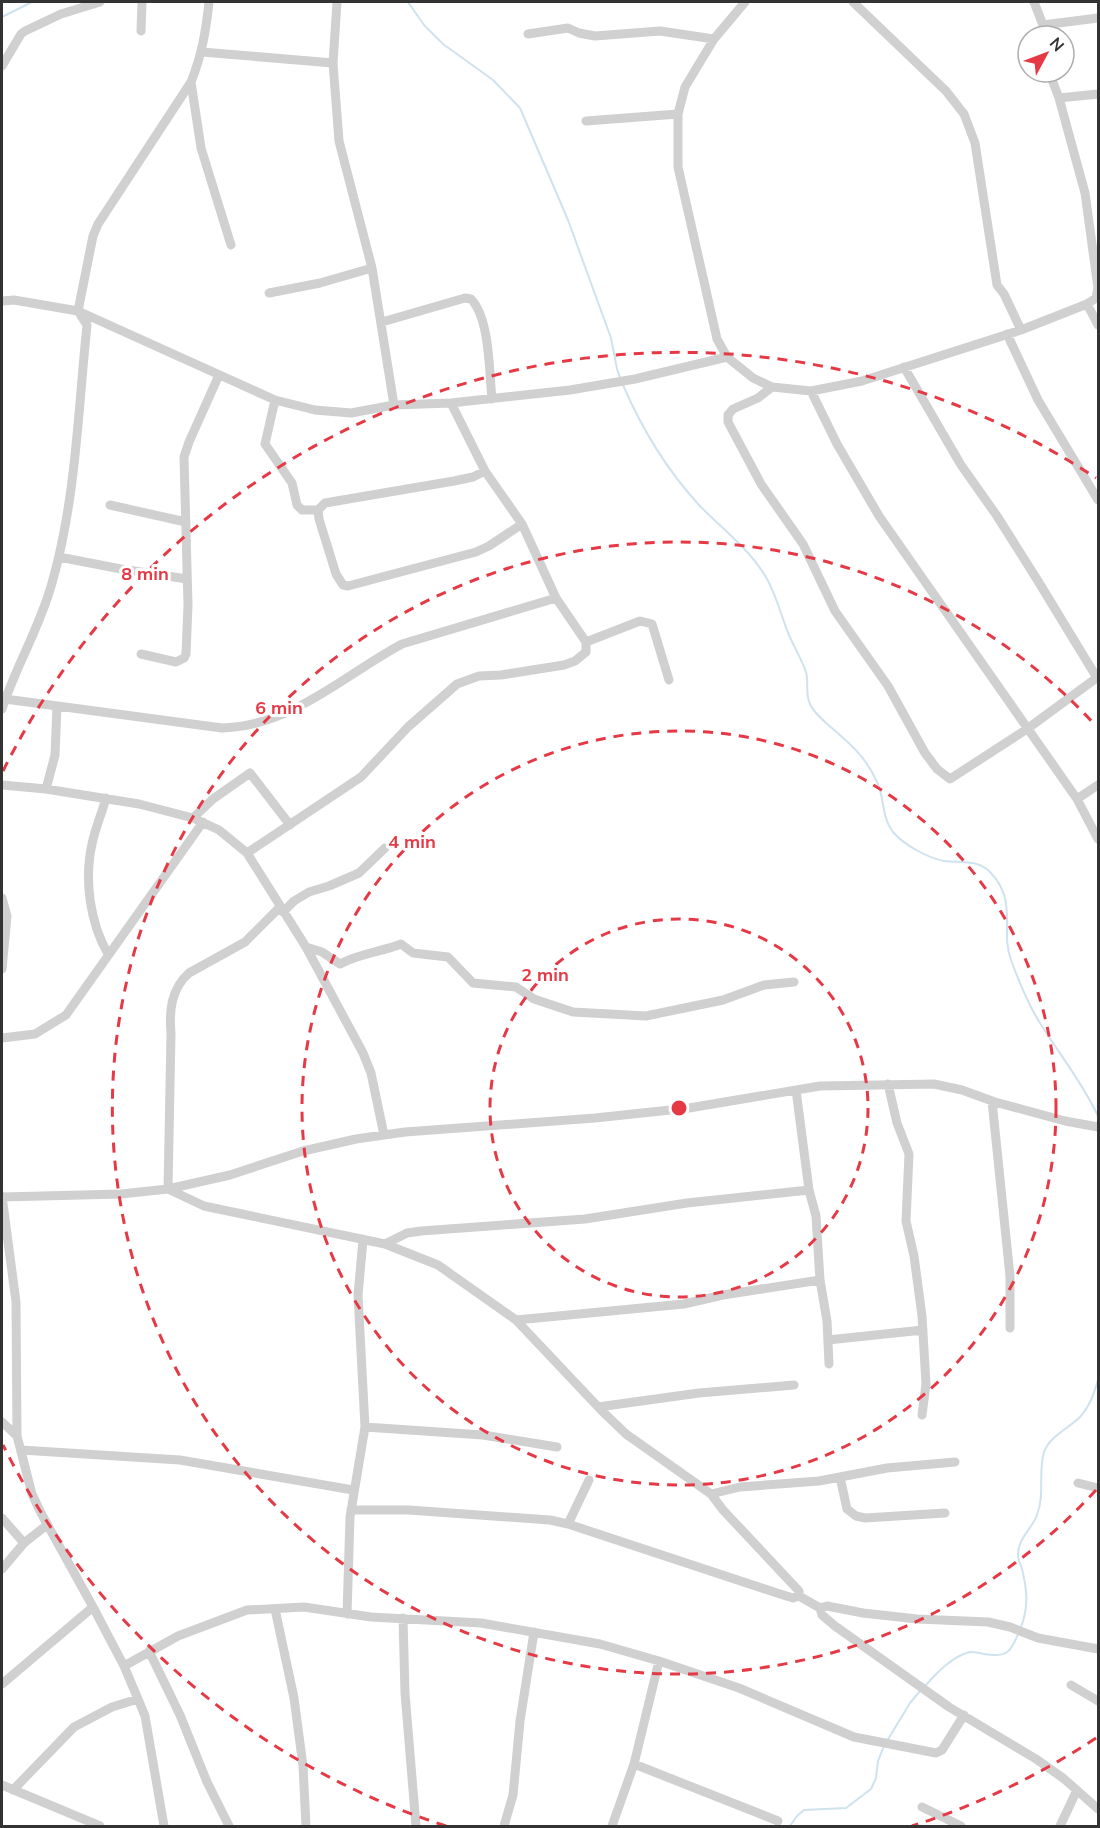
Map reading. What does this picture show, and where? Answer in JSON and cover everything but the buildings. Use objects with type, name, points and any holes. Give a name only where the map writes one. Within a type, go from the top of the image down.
[{"type":"street","points":[[2,66],[25,31],[61,14],[100,2]]},
{"type":"street","points":[[141,31],[142,2]]},
{"type":"street","points":[[2,710],[46,604],[68,512],[87,325],[78,310],[93,236],[98,224],[191,82],[202,52],[209,2]]},
{"type":"street","points":[[337,2],[333,63],[339,141],[372,268],[394,405]]},
{"type":"street","points":[[745,2],[714,39],[685,87],[678,114],[678,167],[717,339],[727,357],[753,378],[772,387],[811,391],[862,381],[1021,330],[1088,304],[1096,298],[1098,288],[1085,193],[1054,84]]},
{"type":"street","points":[[853,2],[946,91],[963,114],[975,143],[997,285],[1004,294],[1021,330]]},
{"type":"street","points":[[1034,2],[1043,24]]},
{"type":"street","points":[[1051,24],[1098,18]]},
{"type":"street","points":[[528,34],[568,28],[595,36],[660,31],[714,39]]},
{"type":"street","points":[[202,52],[333,63]]},
{"type":"street","points":[[191,82],[201,148],[231,245]]},
{"type":"street","points":[[1059,98],[1098,94]]},
{"type":"street","points":[[586,121],[678,114]]},
{"type":"street","points":[[269,293],[320,283],[372,268]]},
{"type":"street","points":[[382,322],[465,298],[471,299],[479,307],[484,323],[492,399]]},
{"type":"street","points":[[2,301],[14,300],[78,310],[275,400],[315,410],[351,413],[394,405],[451,403],[588,387],[635,379],[727,357]]},
{"type":"street","points":[[1088,304],[1098,325]]},
{"type":"street","points":[[1007,334],[1038,400],[1098,500]]},
{"type":"street","points":[[772,387],[758,398],[733,409],[728,415],[728,422],[761,484],[803,544],[835,611],[888,686],[925,753],[937,769],[950,779],[1027,729],[1098,678],[996,516],[960,465],[904,367]]},
{"type":"street","points":[[141,654],[176,662],[184,658],[187,579],[184,457],[219,375]]},
{"type":"street","points":[[811,391],[837,444],[879,516],[1077,800],[1098,839]]},
{"type":"street","points":[[275,400],[265,444],[292,483],[297,505],[302,510],[318,510],[325,503],[473,477],[485,471]]},
{"type":"street","points":[[247,853],[361,777],[408,727],[457,684],[479,676],[501,675],[564,665],[575,661],[583,655],[587,648],[586,642],[556,598],[522,524],[485,471],[451,403]]},
{"type":"street","points":[[110,505],[186,522]]},
{"type":"street","points":[[318,510],[336,574],[343,585],[348,586],[476,552],[522,524]]},
{"type":"street","points":[[59,557],[187,579]]},
{"type":"street","points":[[5,699],[222,728],[239,728],[287,712],[325,694],[402,644],[556,598]]},
{"type":"street","points":[[586,642],[640,621],[652,624],[669,680]]},
{"type":"street","points":[[46,789],[55,755],[57,706]]},
{"type":"street","points":[[193,818],[213,799],[250,773],[290,825]]},
{"type":"street","points":[[2,785],[106,798],[193,818],[219,830],[247,853],[306,946],[363,1053],[370,1073],[384,1135]]},
{"type":"street","points":[[1077,800],[1098,785]]},
{"type":"street","points":[[106,798],[92,844],[89,879],[93,917],[99,939],[108,954]]},
{"type":"street","points":[[2,1038],[35,1034],[66,1016],[203,822]]},
{"type":"street","points":[[168,1189],[171,1033],[169,1013],[183,978],[245,942],[282,909],[309,892],[359,873],[385,848]]},
{"type":"street","points":[[2,898],[7,916],[2,969]]},
{"type":"street","points":[[306,946],[322,952],[340,964],[351,958],[371,952],[382,952],[402,944],[413,953],[448,957],[473,983],[516,987],[534,999],[573,1012],[646,1016],[723,1000],[764,985],[794,982]]},
{"type":"street","points":[[888,1084],[897,1123],[909,1154],[906,1221],[914,1256],[923,1330],[926,1384],[922,1416]]},
{"type":"street","points":[[164,1827],[145,1716],[124,1666],[32,1494],[17,1436],[16,1302],[2,1197],[121,1194],[168,1189],[230,1175],[303,1152],[357,1139],[689,1108],[820,1086],[934,1084],[962,1090],[1065,1122],[1097,1127]]},
{"type":"street","points":[[796,1090],[809,1190],[816,1216],[829,1364]]},
{"type":"street","points":[[992,1101],[1010,1276],[1010,1328]]},
{"type":"street","points":[[168,1189],[204,1206],[385,1244],[438,1264],[516,1320],[598,1407],[627,1434],[711,1494],[723,1510],[799,1591],[799,1596]]},
{"type":"street","points":[[385,1244],[407,1233],[421,1230],[585,1219],[687,1203],[809,1190]]},
{"type":"street","points":[[347,1614],[351,1510],[365,1427],[358,1295],[363,1240]]},
{"type":"street","points":[[516,1320],[684,1304],[723,1295],[820,1280]]},
{"type":"street","points":[[828,1340],[923,1330]]},
{"type":"street","points":[[598,1407],[699,1393],[794,1385]]},
{"type":"street","points":[[2,1422],[17,1436]]},
{"type":"street","points":[[365,1427],[483,1435],[557,1447]]},
{"type":"street","points":[[21,1450],[180,1460],[354,1490]]},
{"type":"street","points":[[711,1494],[740,1487],[810,1482],[886,1468],[955,1462]]},
{"type":"street","points":[[840,1477],[846,1509],[856,1516],[865,1518],[945,1513]]},
{"type":"street","points":[[568,1524],[589,1480]]},
{"type":"street","points":[[1078,1483],[1098,1488]]},
{"type":"street","points":[[351,1510],[408,1510],[550,1520],[793,1598],[799,1596],[820,1608],[822,1615],[835,1626],[930,1694],[1036,1759],[1098,1809]]},
{"type":"street","points":[[2,1518],[24,1543]]},
{"type":"street","points":[[2,1569],[24,1543],[47,1525]]},
{"type":"street","points":[[820,1608],[826,1606],[917,1619],[988,1622],[1038,1638],[1098,1649]]},
{"type":"street","points":[[2,1684],[93,1607]]},
{"type":"street","points":[[124,1666],[178,1636],[247,1610],[304,1607],[347,1614],[481,1623],[600,1644],[739,1688],[854,1737],[936,1753],[942,1750],[964,1715]]},
{"type":"street","points":[[275,1609],[294,1698],[303,1766],[306,1827]]},
{"type":"street","points":[[402,1618],[405,1693],[416,1827]]},
{"type":"street","points":[[504,1827],[513,1795],[520,1721],[534,1632]]},
{"type":"street","points":[[149,1651],[229,1827]]},
{"type":"street","points":[[612,1827],[634,1764],[659,1661]]},
{"type":"street","points":[[1071,1685],[1098,1701]]},
{"type":"street","points":[[13,1790],[74,1727],[112,1707],[138,1699]]},
{"type":"street","points":[[634,1764],[778,1821]]},
{"type":"street","points":[[2,1785],[100,1827]]},
{"type":"street","points":[[1060,1827],[1077,1790]]},
{"type":"street","points":[[922,1807],[962,1827]]},
{"type":"waterway","points":[[2,17],[32,2]]},
{"type":"waterway","points":[[408,2],[424,25],[443,44],[493,80],[520,108],[568,220],[611,338],[621,380]]},
{"type":"waterway","points":[[623,385],[638,417],[665,463],[699,505],[745,549],[767,579],[806,672],[810,704],[820,718],[847,741],[870,768],[879,786],[887,820],[893,832],[910,846],[931,857],[944,861],[969,862],[981,866],[991,873],[999,884],[1006,905],[1008,949],[1021,985],[1036,1016],[1078,1080],[1098,1116]]},
{"type":"waterway","points":[[1021,1627],[1025,1612],[1026,1591],[1018,1550],[1022,1539],[1035,1520],[1039,1507],[1044,1452],[1055,1437],[1083,1413],[1098,1380]]},
{"type":"waterway","points":[[924,1687],[945,1666],[963,1654],[970,1652],[998,1655],[1007,1652],[1019,1632]]},
{"type":"waterway","points":[[887,1741],[920,1691]]},
{"type":"waterway","points":[[790,1826],[804,1810],[846,1808],[871,1789],[884,1746]]}]
